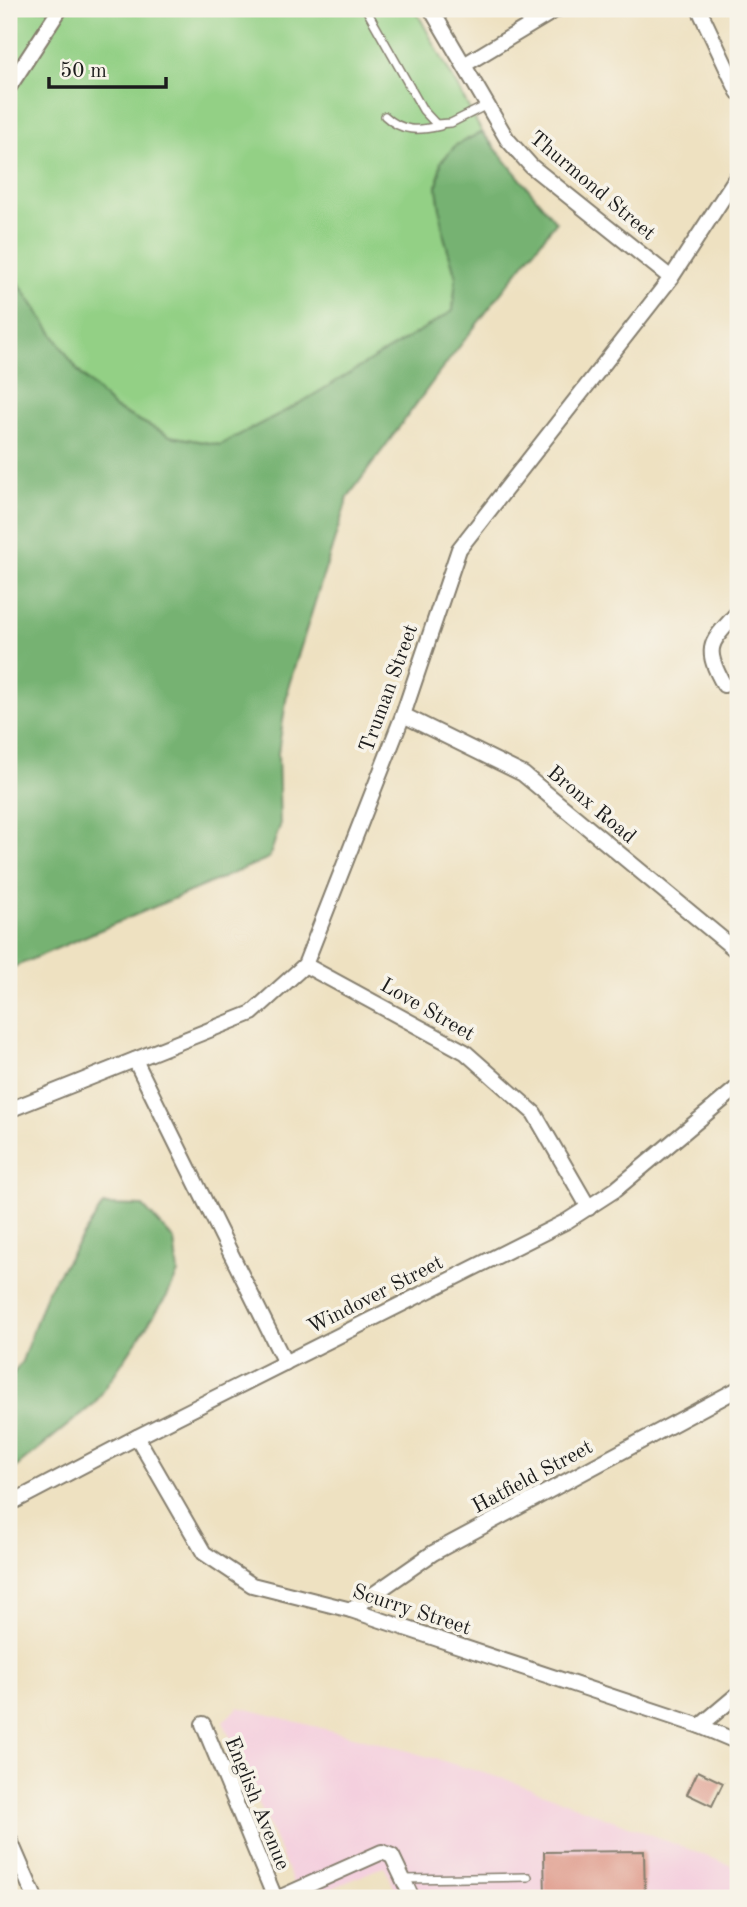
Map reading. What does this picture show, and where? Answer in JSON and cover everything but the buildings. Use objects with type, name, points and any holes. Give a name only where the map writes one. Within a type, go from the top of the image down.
[{"type":"street","points":[[9,88],[60,9]]},
{"type":"street","name":"Thurmond Street","points":[[431,9],[507,139],[531,166],[671,278]]},
{"type":"street","points":[[464,65],[556,9]]},
{"type":"street","points":[[699,9],[738,92]]},
{"type":"street","name":"Truman Street","points":[[9,1110],[252,1013],[305,965],[402,715],[459,549],[671,278],[738,175]]},
{"type":"street","points":[[724,685],[712,664],[712,649],[714,641],[738,612]]},
{"type":"street","name":"Bronx Road","points":[[402,715],[523,774],[738,952]]},
{"type":"street","name":"Love Street","points":[[305,965],[465,1052],[534,1113],[589,1208]]},
{"type":"street","points":[[135,1060],[285,1363]]},
{"type":"street","name":"Windover Street","points":[[9,1504],[589,1208],[615,1190],[738,1087]]},
{"type":"street","name":"Hatfield Street","points":[[351,1610],[433,1553],[738,1389]]},
{"type":"street","name":"Scurry Street","points":[[137,1437],[204,1553],[252,1585],[351,1610],[700,1726],[738,1742]]},
{"type":"street","points":[[700,1726],[738,1694]]},
{"type":"street","name":"English Avenue","points":[[203,1724],[277,1898]]},
{"type":"street","points":[[9,1838],[35,1898]]},
{"type":"street","points":[[277,1898],[382,1852],[392,1856],[412,1898]]},
{"type":"lane","points":[[366,9],[423,110],[436,124],[444,125]]},
{"type":"lane","points":[[385,116],[398,127],[422,130],[444,125],[487,105]]},
{"type":"lane","points":[[403,1879],[528,1877]]},
{"type":"shaded area","points":[[239,1707],[391,1746],[508,1780],[738,1868],[738,1898],[399,1898],[384,1866],[310,1898],[300,1898],[223,1721]]},
{"type":"green space","points":[[9,9],[415,9],[482,132],[456,145],[441,162],[437,188],[444,236],[456,277],[453,311],[297,405],[220,445],[170,436],[114,408],[78,371],[9,269]]},
{"type":"green space","points":[[482,132],[556,222],[439,373],[348,497],[288,688],[278,753],[280,826],[269,858],[9,969],[9,269],[78,371],[114,408],[170,436],[220,445],[297,405],[453,311],[456,277],[444,236],[437,188],[441,162],[456,145]]},
{"type":"green space","points":[[103,1205],[143,1206],[174,1240],[178,1273],[167,1296],[95,1403],[9,1473],[9,1380],[22,1361],[47,1291]]}]
